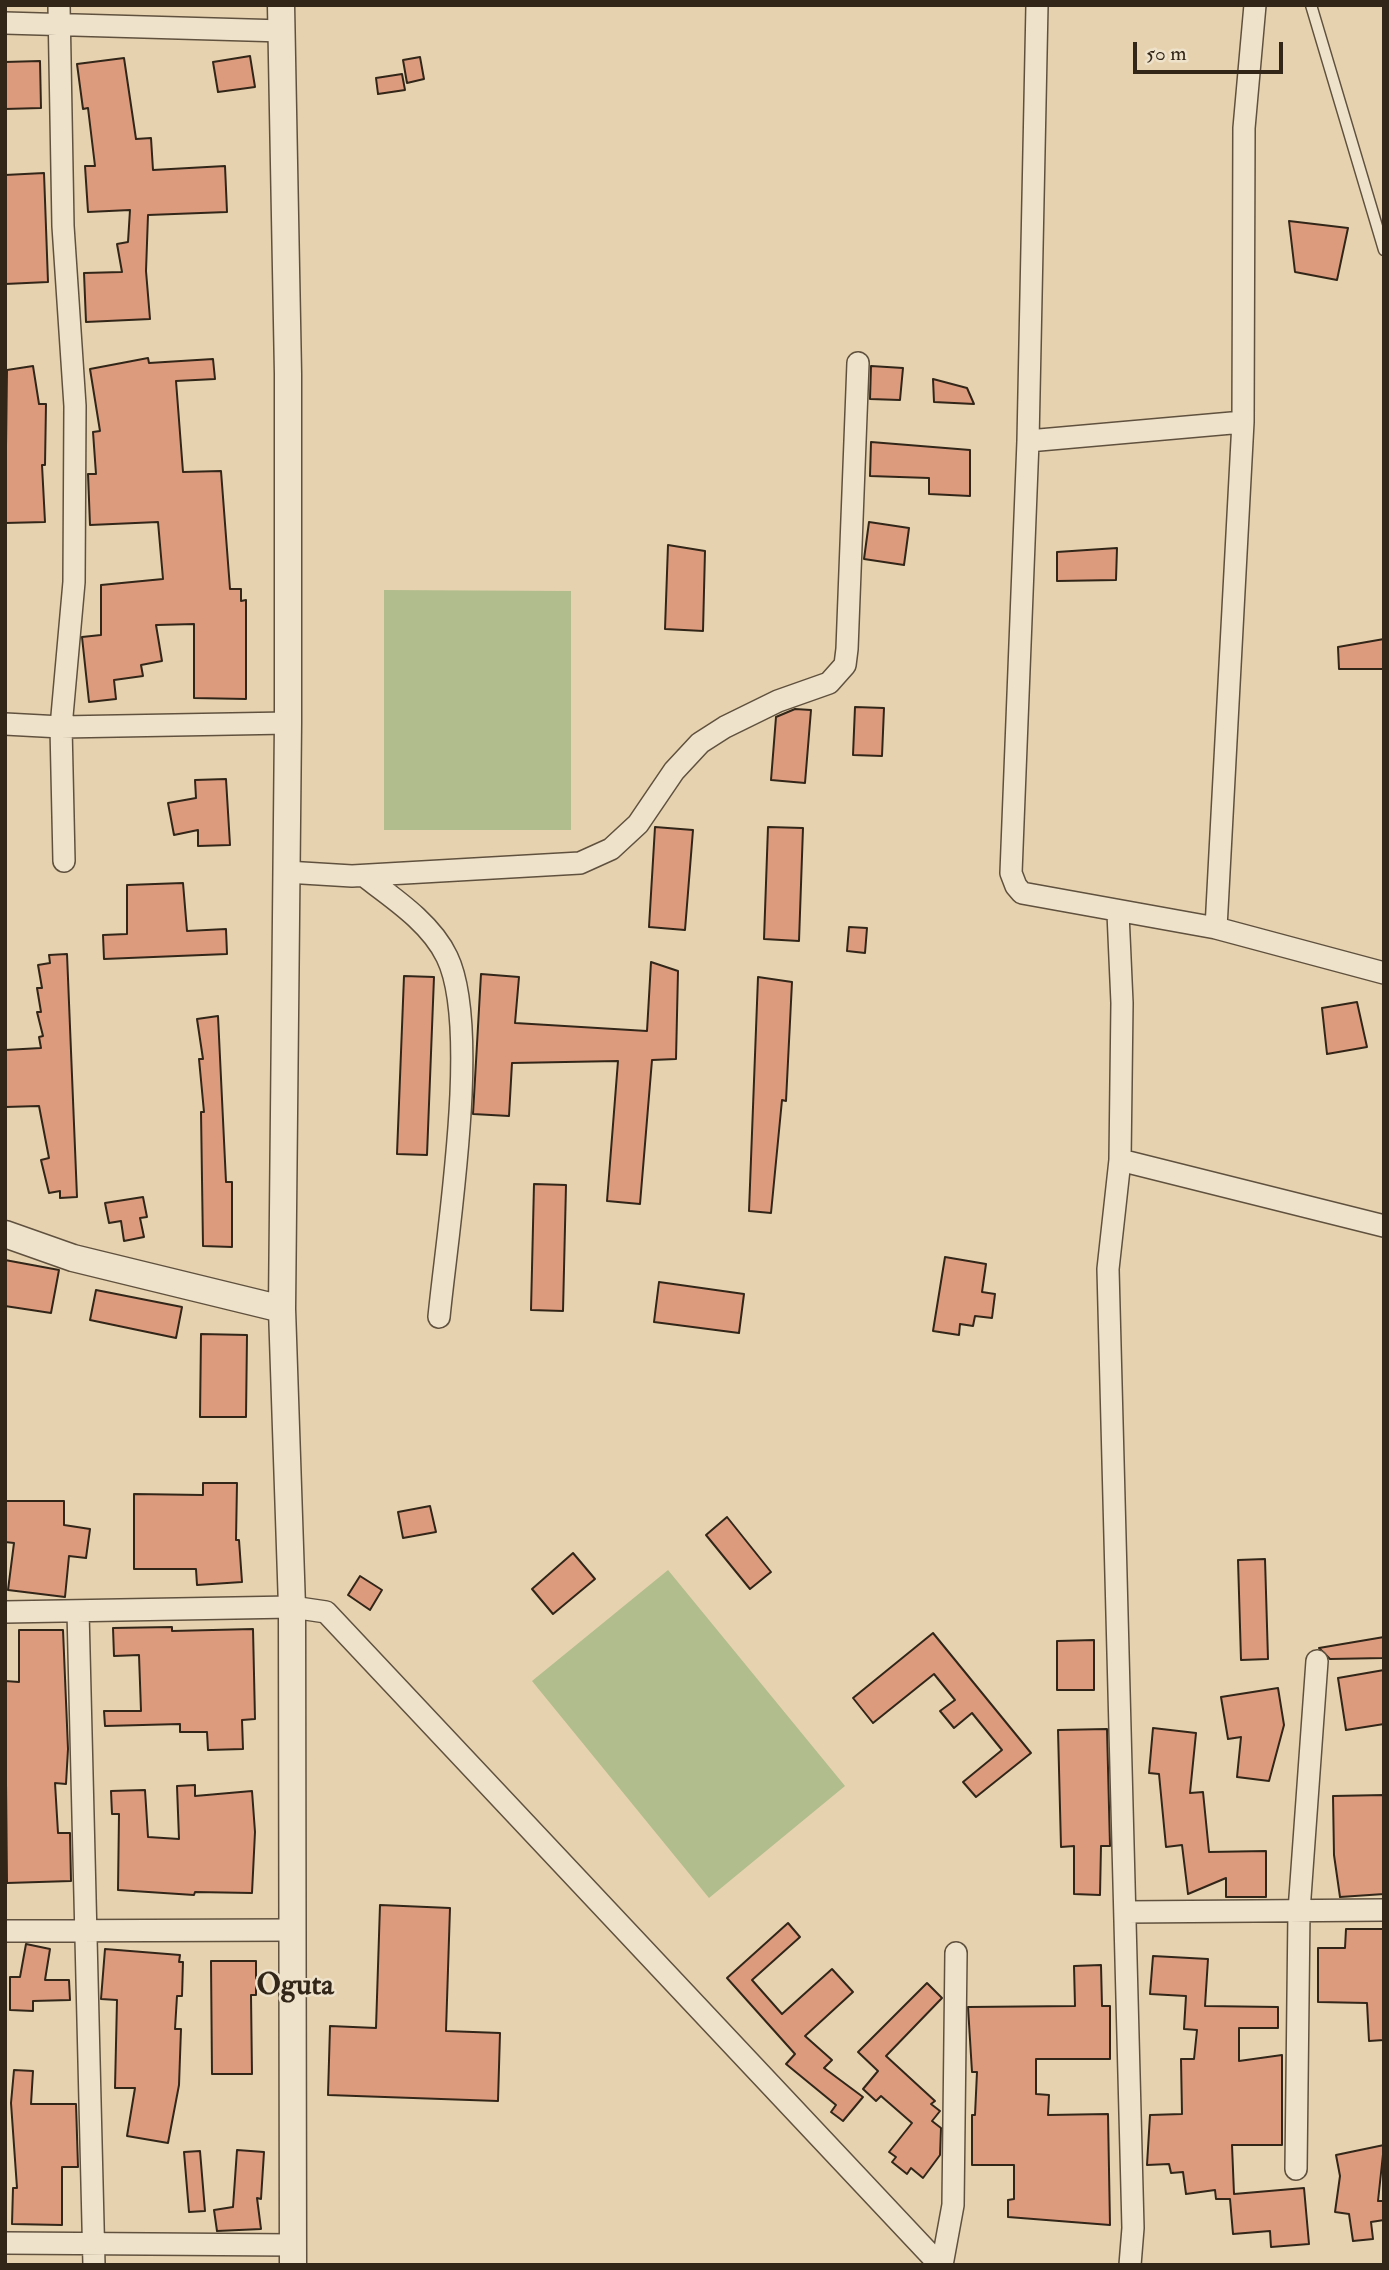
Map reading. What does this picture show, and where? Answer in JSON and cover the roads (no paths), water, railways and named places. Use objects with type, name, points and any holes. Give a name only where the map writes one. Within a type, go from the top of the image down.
[{"type":"street","points":[[1037,5],[1028,442],[1011,873],[1022,893],[1118,913],[1216,928],[1384,973]]},
{"type":"street","points":[[1216,928],[1243,422],[1244,128],[1255,5]]},
{"type":"street","points":[[60,14],[63,226],[75,406],[74,582],[61,727],[64,861]]},
{"type":"street","points":[[5,23],[60,14],[282,18],[288,723],[282,1309],[292,1607],[294,1930],[293,2255],[93,2254],[5,2244]]},
{"type":"street","points":[[286,872],[364,876],[580,863],[611,849],[638,824],[674,771],[700,744],[778,701],[829,683],[838,676],[845,665],[848,649],[858,363]]},
{"type":"street","points":[[1028,442],[1243,422]]},
{"type":"street","points":[[5,724],[61,727],[288,723]]},
{"type":"street","points":[[364,876],[415,915],[447,955],[458,989],[461,1053],[458,1123],[439,1317]]},
{"type":"street","points":[[1118,913],[1122,1003],[1120,1160],[1108,1269],[1133,2228],[1130,2265]]},
{"type":"street","points":[[1120,1160],[1384,1226]]},
{"type":"street","points":[[5,1234],[73,1258],[282,1309]]},
{"type":"street","points":[[5,1612],[292,1607],[326,1612],[941,2265]]},
{"type":"street","points":[[78,1611],[93,2254]]},
{"type":"street","points":[[1296,2169],[1299,1911],[1317,1661]]},
{"type":"street","points":[[1126,1912],[1384,1910]]},
{"type":"street","points":[[5,1931],[294,1930]]},
{"type":"street","points":[[941,2265],[953,2205],[956,1953]]},
{"type":"lane","points":[[1311,5],[1384,250]]},
{"type":"district","name":"Oguta","points":[[295,1988]]}]
